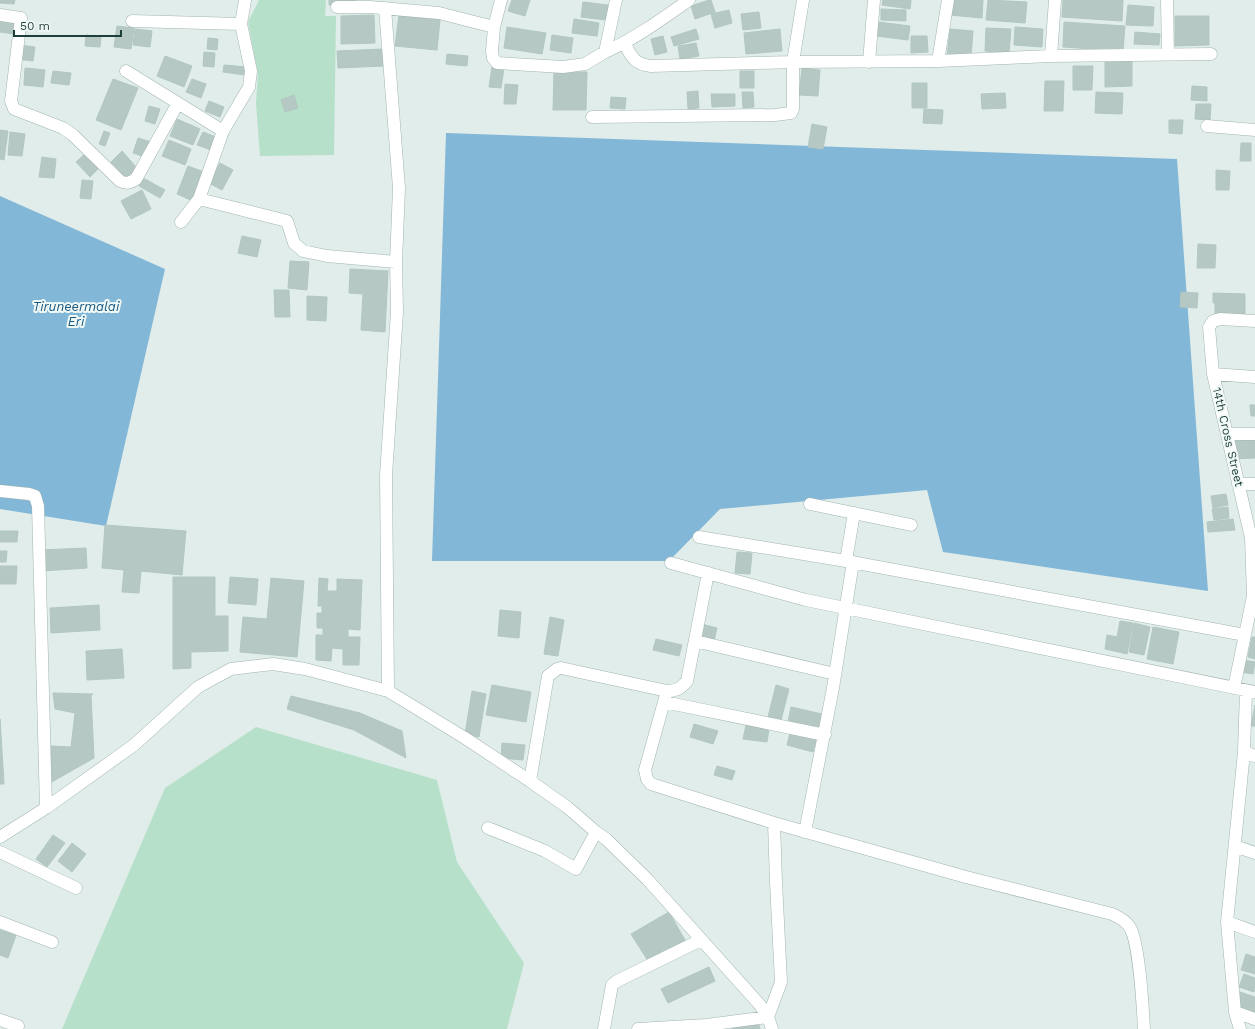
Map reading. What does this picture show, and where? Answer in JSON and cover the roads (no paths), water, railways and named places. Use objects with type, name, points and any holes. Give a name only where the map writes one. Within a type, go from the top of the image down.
[{"type":"street","points":[[181,222],[199,199],[223,131],[249,87],[251,71],[241,24],[245,0]]},
{"type":"street","points":[[501,0],[494,27],[492,51],[493,58],[497,63],[563,67],[585,64],[649,28],[689,0]]},
{"type":"street","points":[[605,52],[616,0]]},
{"type":"street","points":[[592,117],[775,115],[790,113],[793,109],[793,62],[803,0]]},
{"type":"street","points":[[869,62],[874,0]]},
{"type":"street","points":[[938,61],[948,0]]},
{"type":"street","points":[[1051,56],[1055,0]]},
{"type":"street","points":[[1167,0],[1168,55]]},
{"type":"street","points":[[338,7],[370,3],[385,8],[439,13],[494,27]]},
{"type":"street","points":[[385,8],[399,188],[396,262],[397,312],[386,475],[388,691]]},
{"type":"street","points":[[0,16],[21,18],[11,101],[14,109],[64,128],[120,181],[130,183],[136,179],[178,103]]},
{"type":"street","points":[[132,21],[241,24]]},
{"type":"street","points":[[624,43],[634,61],[642,65],[651,66],[793,62],[938,61],[1051,56],[1211,54]]},
{"type":"street","points":[[126,72],[223,131]]},
{"type":"street","points":[[1207,126],[1255,130]]},
{"type":"street","points":[[199,199],[287,221],[294,243],[303,251],[327,256],[396,262]]},
{"type":"street","name":"14th Cross Street","points":[[1240,1029],[1235,1012],[1227,922],[1235,846],[1249,754],[1245,690],[1245,635],[1254,596],[1253,537],[1238,484],[1213,374],[1209,327],[1213,321],[1220,319],[1255,321]]},
{"type":"street","points":[[1213,374],[1255,377]]},
{"type":"street","points":[[1226,434],[1255,434]]},
{"type":"street","points":[[1238,484],[1255,484]]},
{"type":"street","points":[[0,491],[29,494],[34,496],[38,506],[46,808]]},
{"type":"street","points":[[810,504],[911,525]]},
{"type":"street","points":[[805,832],[825,735],[846,608],[854,513]]},
{"type":"street","points":[[699,537],[850,562],[1245,635]]},
{"type":"street","points":[[671,562],[806,600],[1245,690]]},
{"type":"street","points":[[708,573],[687,681],[666,697],[645,770],[647,779],[651,784],[805,832],[966,877],[1112,914],[1123,919],[1130,927],[1135,940],[1144,1029]]},
{"type":"street","points":[[695,641],[835,674]]},
{"type":"street","points":[[0,837],[46,808],[134,745],[198,688],[231,668],[273,664],[305,669],[388,691],[465,738],[567,807],[606,839],[647,879],[760,1005],[768,1017],[772,1029]]},
{"type":"street","points":[[530,781],[548,676],[557,669],[562,668],[666,697],[825,735]]},
{"type":"street","points":[[768,1017],[781,982],[774,823]]},
{"type":"street","points":[[488,828],[545,851],[576,869],[596,832]]},
{"type":"street","points":[[1235,846],[1255,854]]},
{"type":"street","points":[[0,852],[76,888]]},
{"type":"street","points":[[0,922],[52,942]]},
{"type":"street","points":[[1227,922],[1255,932]]},
{"type":"street","points":[[604,1029],[612,985],[617,981],[701,940]]},
{"type":"street","points":[[1235,1012],[1255,1019]]},
{"type":"street","points":[[638,1028],[706,1025],[768,1017]]},
{"type":"street","points":[[0,1020],[18,1026]]},
{"type":"water","points":[[446,133],[1177,159],[1208,591],[943,552],[927,490],[720,509],[669,561],[432,561]]},
{"type":"water","name":"Tiruneermalai Eri","points":[[0,196],[165,269],[106,526],[0,509]]}]
